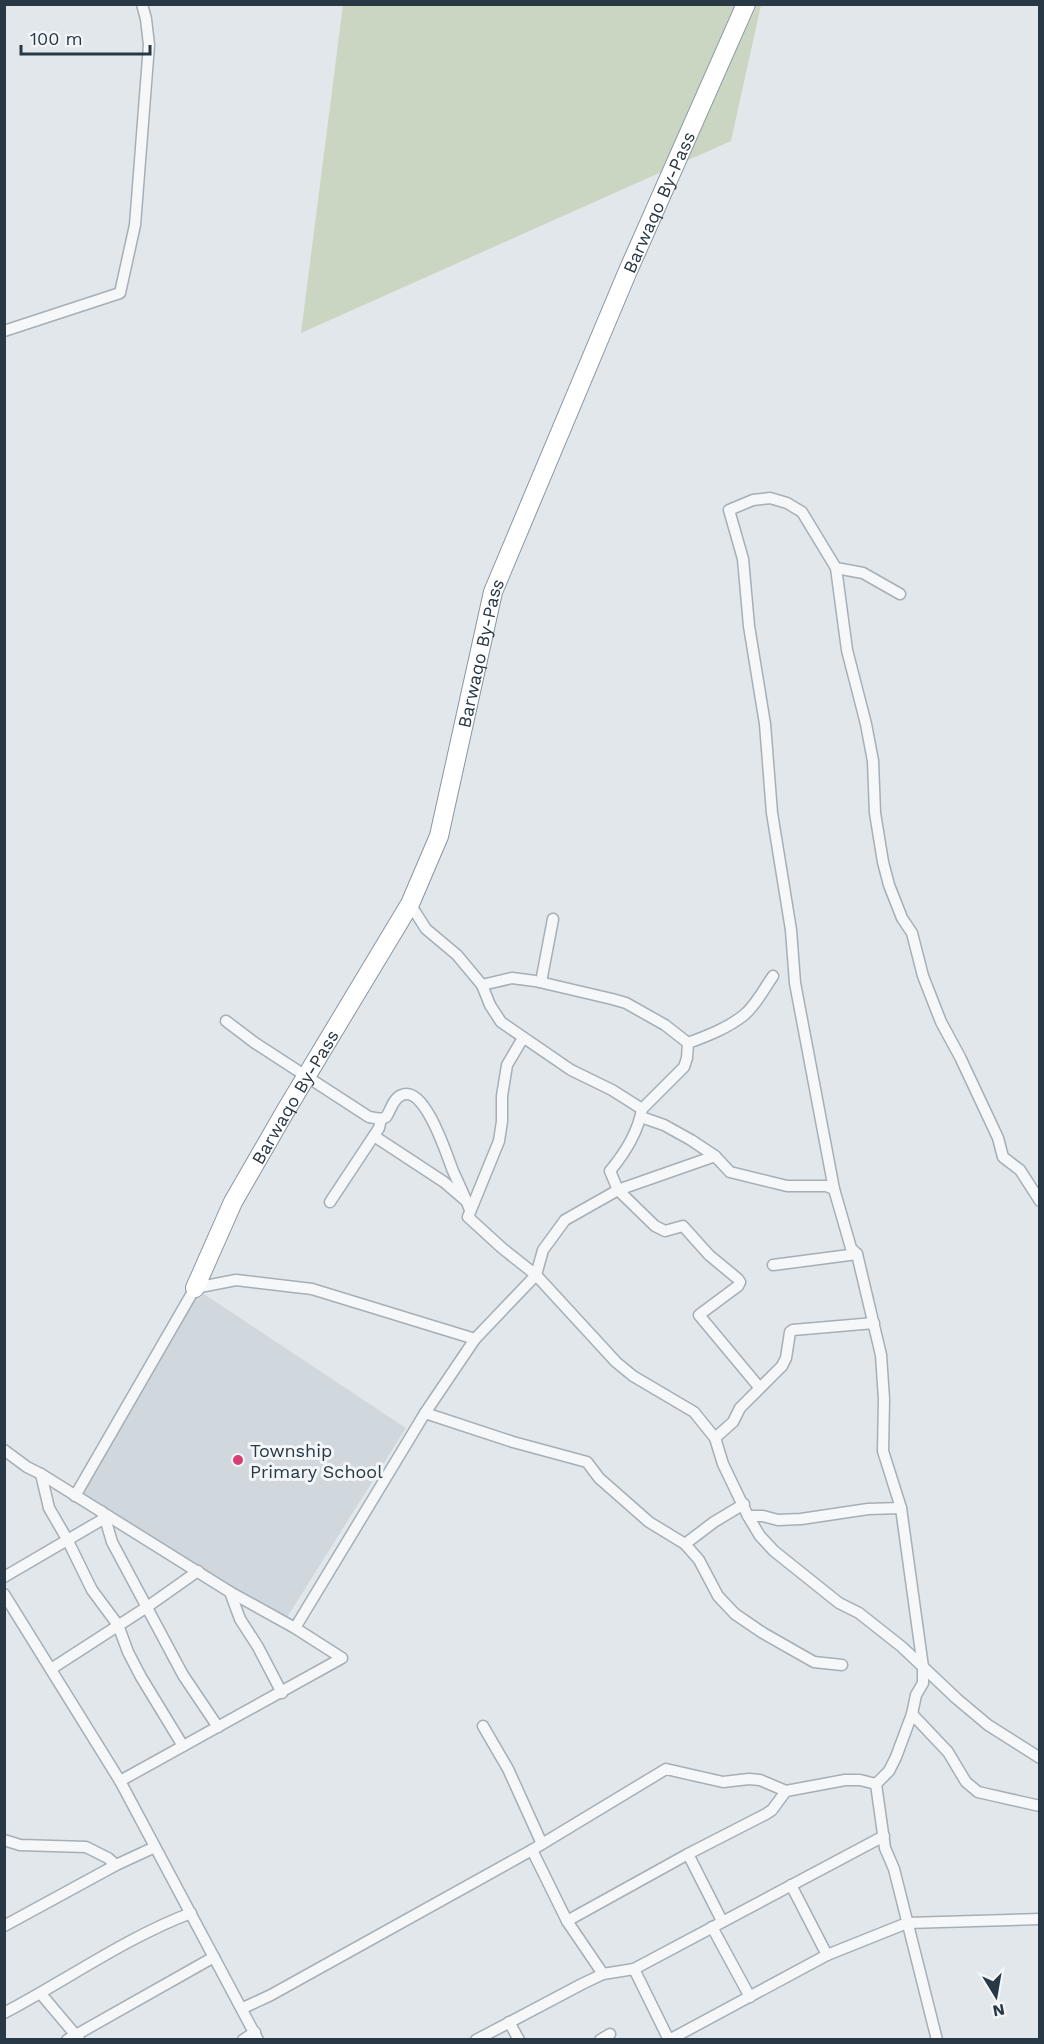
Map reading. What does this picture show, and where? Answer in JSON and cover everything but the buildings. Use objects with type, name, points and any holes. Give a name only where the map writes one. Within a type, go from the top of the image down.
[{"type":"highway","name":"Barwaqo By-Pass","points":[[195,1288],[233,1202],[410,904],[439,836],[493,592],[627,273],[746,4]]},
{"type":"street","points":[[4,331],[120,293],[135,225],[148,56],[147,28],[142,4]]},
{"type":"street","points":[[876,1784],[889,1771],[896,1757],[912,1714],[916,1695],[923,1683],[923,1667],[901,1508],[884,1451],[884,1400],[880,1355],[857,1254],[851,1248],[834,1189],[795,983],[791,930],[773,824],[765,724],[749,626],[743,559],[729,510],[753,500],[770,498],[787,503],[801,512],[836,568],[847,650],[873,761],[874,813],[882,862],[889,885],[902,918],[912,933],[923,976],[941,1022],[998,1138],[1003,1157],[1020,1170],[1040,1202]]},
{"type":"street","points":[[836,568],[863,573],[900,594]]},
{"type":"street","points":[[410,904],[426,929],[457,955],[482,985],[490,1005],[501,1022],[523,1038],[571,1070],[612,1090],[641,1113],[691,1140],[715,1156],[730,1172],[787,1186],[826,1186],[834,1189]]},
{"type":"street","points":[[541,982],[553,919]]},
{"type":"street","points":[[688,1043],[713,1033],[744,1015],[754,1005],[773,976]]},
{"type":"street","points":[[482,985],[512,978],[541,982],[626,1003],[665,1025],[688,1043]]},
{"type":"street","points":[[226,1021],[255,1043],[369,1117],[381,1119],[386,1117],[395,1101],[403,1094],[411,1094],[418,1099],[433,1122],[469,1206]]},
{"type":"street","points":[[523,1038],[507,1065],[499,1141],[488,1172],[469,1206],[468,1217],[536,1275],[616,1362],[633,1376],[694,1412],[715,1438],[723,1464],[748,1516],[760,1536],[774,1551],[839,1603],[859,1613],[879,1628],[988,1725],[1040,1758]]},
{"type":"street","points":[[688,1043],[684,1067],[641,1113],[625,1152],[610,1171],[618,1190],[655,1226],[665,1231],[682,1226],[710,1255],[738,1278],[740,1282],[738,1286],[699,1315],[759,1387]]},
{"type":"street","points":[[330,1202],[379,1128],[381,1119]]},
{"type":"street","points":[[374,1136],[444,1182],[469,1206]]},
{"type":"street","points":[[295,1628],[425,1413],[475,1339],[536,1275],[543,1250],[566,1220],[618,1190],[715,1156]]},
{"type":"street","points":[[773,1265],[857,1254]]},
{"type":"street","points":[[75,1496],[195,1288],[237,1280],[312,1289],[475,1339]]},
{"type":"street","points":[[715,1438],[733,1422],[741,1408],[759,1387],[782,1366],[786,1358],[790,1332],[874,1323]]},
{"type":"street","points":[[425,1413],[513,1442],[587,1462],[599,1478],[649,1522],[685,1544],[699,1560],[718,1596],[735,1614],[814,1662],[842,1665]]},
{"type":"street","points":[[4,1450],[103,1515],[342,1658],[120,1781]]},
{"type":"street","points":[[41,1474],[49,1508],[92,1590],[118,1625],[141,1677],[183,1746]]},
{"type":"street","points":[[685,1544],[714,1522],[744,1504]]},
{"type":"street","points":[[748,1516],[763,1516],[778,1520],[801,1519],[868,1509],[901,1508]]},
{"type":"street","points":[[4,1577],[103,1515]]},
{"type":"street","points":[[103,1515],[112,1542],[183,1675],[218,1727]]},
{"type":"street","points":[[51,1668],[147,1607],[198,1571]]},
{"type":"street","points":[[230,1592],[240,1619],[258,1647],[282,1693]]},
{"type":"street","points":[[4,1594],[120,1781],[243,2008],[256,2036],[243,2040]]},
{"type":"street","points":[[912,1714],[948,1752],[966,1782],[978,1792],[1040,1806]]},
{"type":"street","points":[[483,1726],[508,1769],[543,1844]]},
{"type":"street","points":[[243,2008],[271,1995],[543,1844],[666,1769],[723,1782],[760,1780],[786,1791],[845,1780],[860,1780],[876,1784]]},
{"type":"street","points":[[876,1784],[885,1848],[894,1869],[937,2040]]},
{"type":"street","points":[[567,1920],[766,1814],[772,1810],[786,1791]]},
{"type":"street","points":[[476,2040],[603,1974],[634,1969],[884,1836]]},
{"type":"street","points":[[4,1840],[20,1845],[86,1847],[108,1858],[116,1865]]},
{"type":"street","points":[[4,1926],[155,1846]]},
{"type":"street","points":[[532,1850],[567,1920],[603,1974]]},
{"type":"street","points":[[688,1854],[722,1921]]},
{"type":"street","points":[[791,1885],[827,1955]]},
{"type":"street","points":[[4,2013],[41,1994],[128,1941],[191,1913]]},
{"type":"street","points":[[634,1969],[669,2040],[827,1955],[907,1923],[1040,1919]]},
{"type":"street","points":[[712,1927],[750,1997]]},
{"type":"street","points":[[41,1994],[74,2038],[214,1957]]},
{"type":"street","points":[[509,2022],[519,2040]]},
{"type":"street","points":[[600,2040],[610,2034]]},
{"type":"shaded area","name":"Township Primary School","points":[[195,1288],[406,1428],[284,1622],[72,1492]]},
{"type":"green space","points":[[343,5],[761,5],[731,141],[301,333]]},
{"type":"place","name":"Township Primary School","points":[[238,1460]]}]
